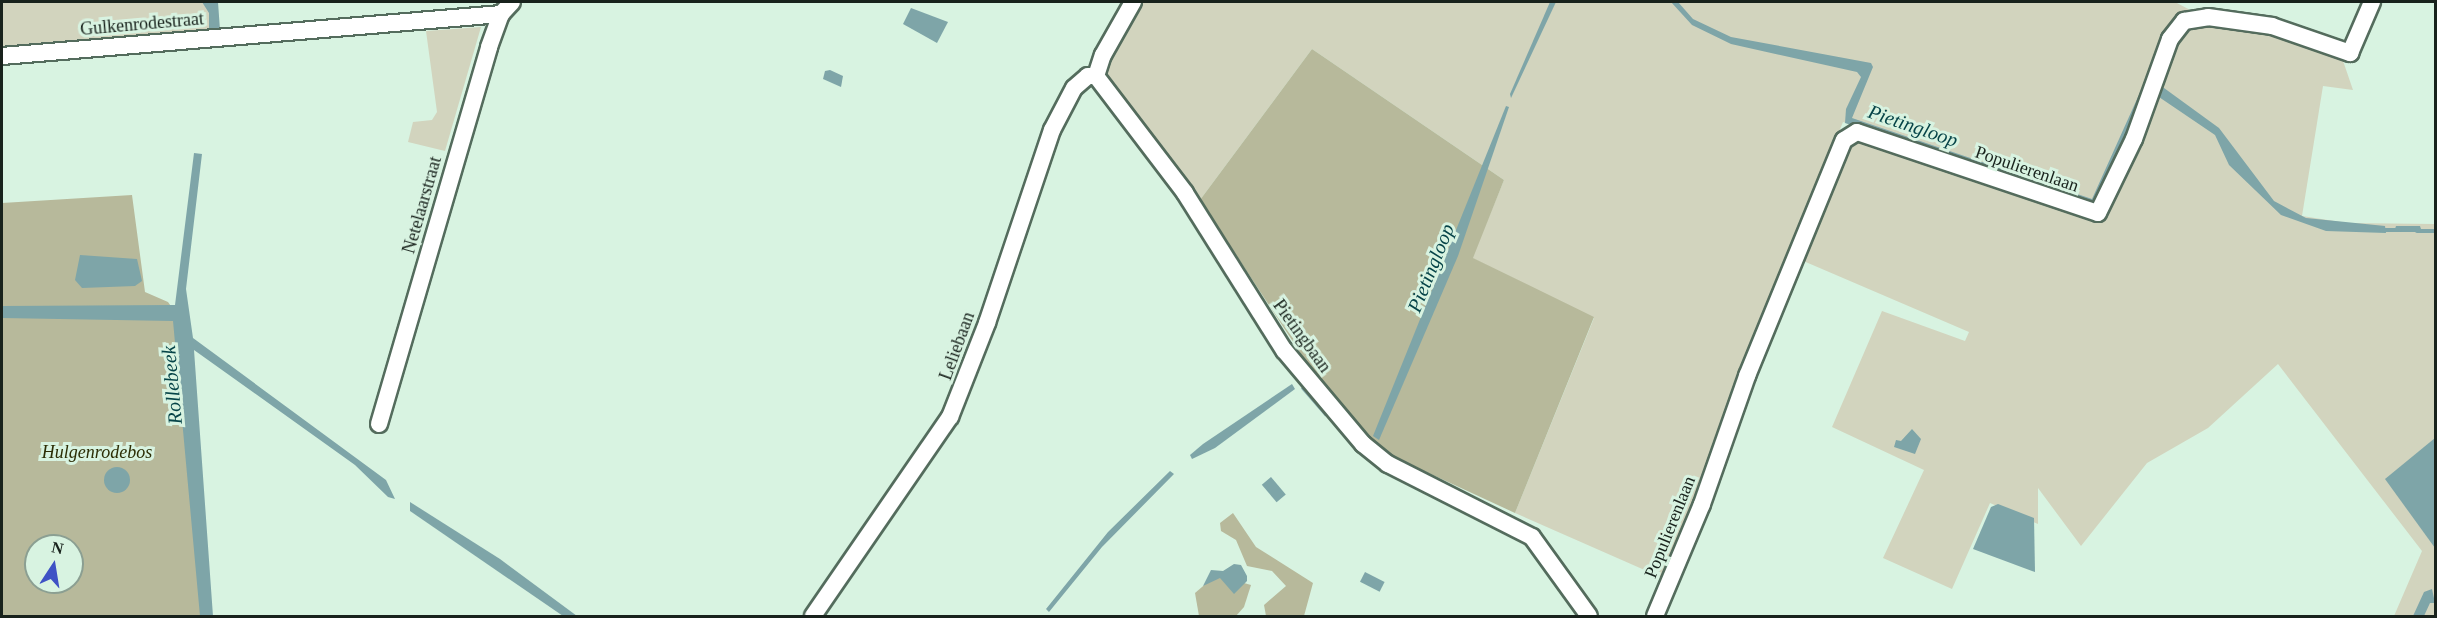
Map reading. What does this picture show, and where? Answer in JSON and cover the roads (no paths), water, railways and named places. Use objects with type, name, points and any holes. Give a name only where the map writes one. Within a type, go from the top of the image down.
[{"type":"street","points":[[1096,76],[1102,55],[1133,2]]},
{"type":"street","name":"Populierenlaan","points":[[1655,616],[1702,504],[1747,376],[1844,140],[1857,132],[2098,213],[2153,90],[2170,39],[2184,21],[2195,17],[2272,26],[2350,53],[2372,2]]},
{"type":"street","name":"Gulkenrodestraat","points":[[2,56],[507,8]]},
{"type":"street","name":"Netelaarstraat","points":[[379,424],[507,8]]},
{"type":"street","name":"Leliebaan","points":[[813,616],[950,417],[987,323],[1052,130],[1074,88],[1088,76],[1096,76]]},
{"type":"street","name":"Pietingbaan","points":[[1096,76],[1185,193],[1284,350],[1363,444],[1388,464],[1532,537],[1589,616]]},
{"type":"water","points":[[202,2],[218,2],[220,30],[209,31],[209,13]]},
{"type":"water","points":[[1550,2],[1556,2],[1511,98],[1510,94]]},
{"type":"water","points":[[1671,2],[1678,2],[1693,19],[1731,37],[1871,63],[1873,67],[1852,118],[2092,199],[2142,88],[2150,86],[2099,201],[2091,204],[1845,123],[1846,109],[1861,77],[1857,72],[1731,44],[1692,25]]},
{"type":"water","points":[[911,8],[948,22],[937,43],[903,24]]},
{"type":"water","points":[[830,70],[843,76],[841,87],[823,79],[825,71]]},
{"type":"water","points":[[2158,88],[2164,88],[2219,128],[2274,201],[2306,218],[2385,226],[2386,233],[2326,231],[2281,215],[2229,165],[2215,135],[2156,95]]},
{"type":"water","points":[[1506,106],[1509,107],[1458,256],[1379,440],[1373,436]]},
{"type":"water","points":[[194,153],[202,154],[186,289],[193,338],[386,480],[395,499],[388,497],[355,465],[194,350],[213,616],[200,616],[173,321],[2,318],[2,306],[175,305]]},
{"type":"water","points":[[2396,226],[2420,226],[2422,232],[2394,232]]},
{"type":"water","points":[[80,255],[137,259],[142,281],[135,286],[82,288],[75,280]]},
{"type":"water","points":[[1292,384],[1295,389],[1215,448],[1192,459],[1190,455],[1203,444]]},
{"type":"water","points":[[1304,386],[1328,414],[1325,417],[1301,389]]},
{"type":"water","points":[[1912,429],[1921,439],[1915,454],[1894,447],[1896,440],[1901,441]]},
{"type":"water","points":[[2435,438],[2435,548],[2385,479]]},
{"type":"water","points":[[117,467],[126,471],[130,480],[126,489],[117,493],[108,489],[104,480],[108,471]]},
{"type":"water","points":[[1170,471],[1174,474],[1102,547],[1049,612],[1046,609],[1108,532]]},
{"type":"water","points":[[1271,477],[1286,495],[1277,502],[1262,485]]},
{"type":"water","points":[[410,502],[500,559],[577,616],[563,616],[410,511]]},
{"type":"water","points":[[1998,504],[2034,518],[2035,572],[1973,549],[1991,507]]},
{"type":"water","points":[[1234,564],[1241,565],[1247,581],[1234,594],[1220,578],[1203,586],[1211,570],[1223,571]]},
{"type":"water","points":[[1365,572],[1385,582],[1380,592],[1360,582]]},
{"type":"water","points":[[2432,589],[2435,603],[2430,603],[2424,616],[2413,616],[2424,592]]},
{"type":"waterway","name":"Pietingloop","points":[[2381,230],[2400,230]]},
{"type":"waterway","name":"Pietingloop","points":[[2417,231],[2436,231]]},
{"type":"water label","name":"Rollebeek","points":[[172,385]]},
{"type":"park label","name":"Hulgenrodebos","points":[[97,452]]}]
